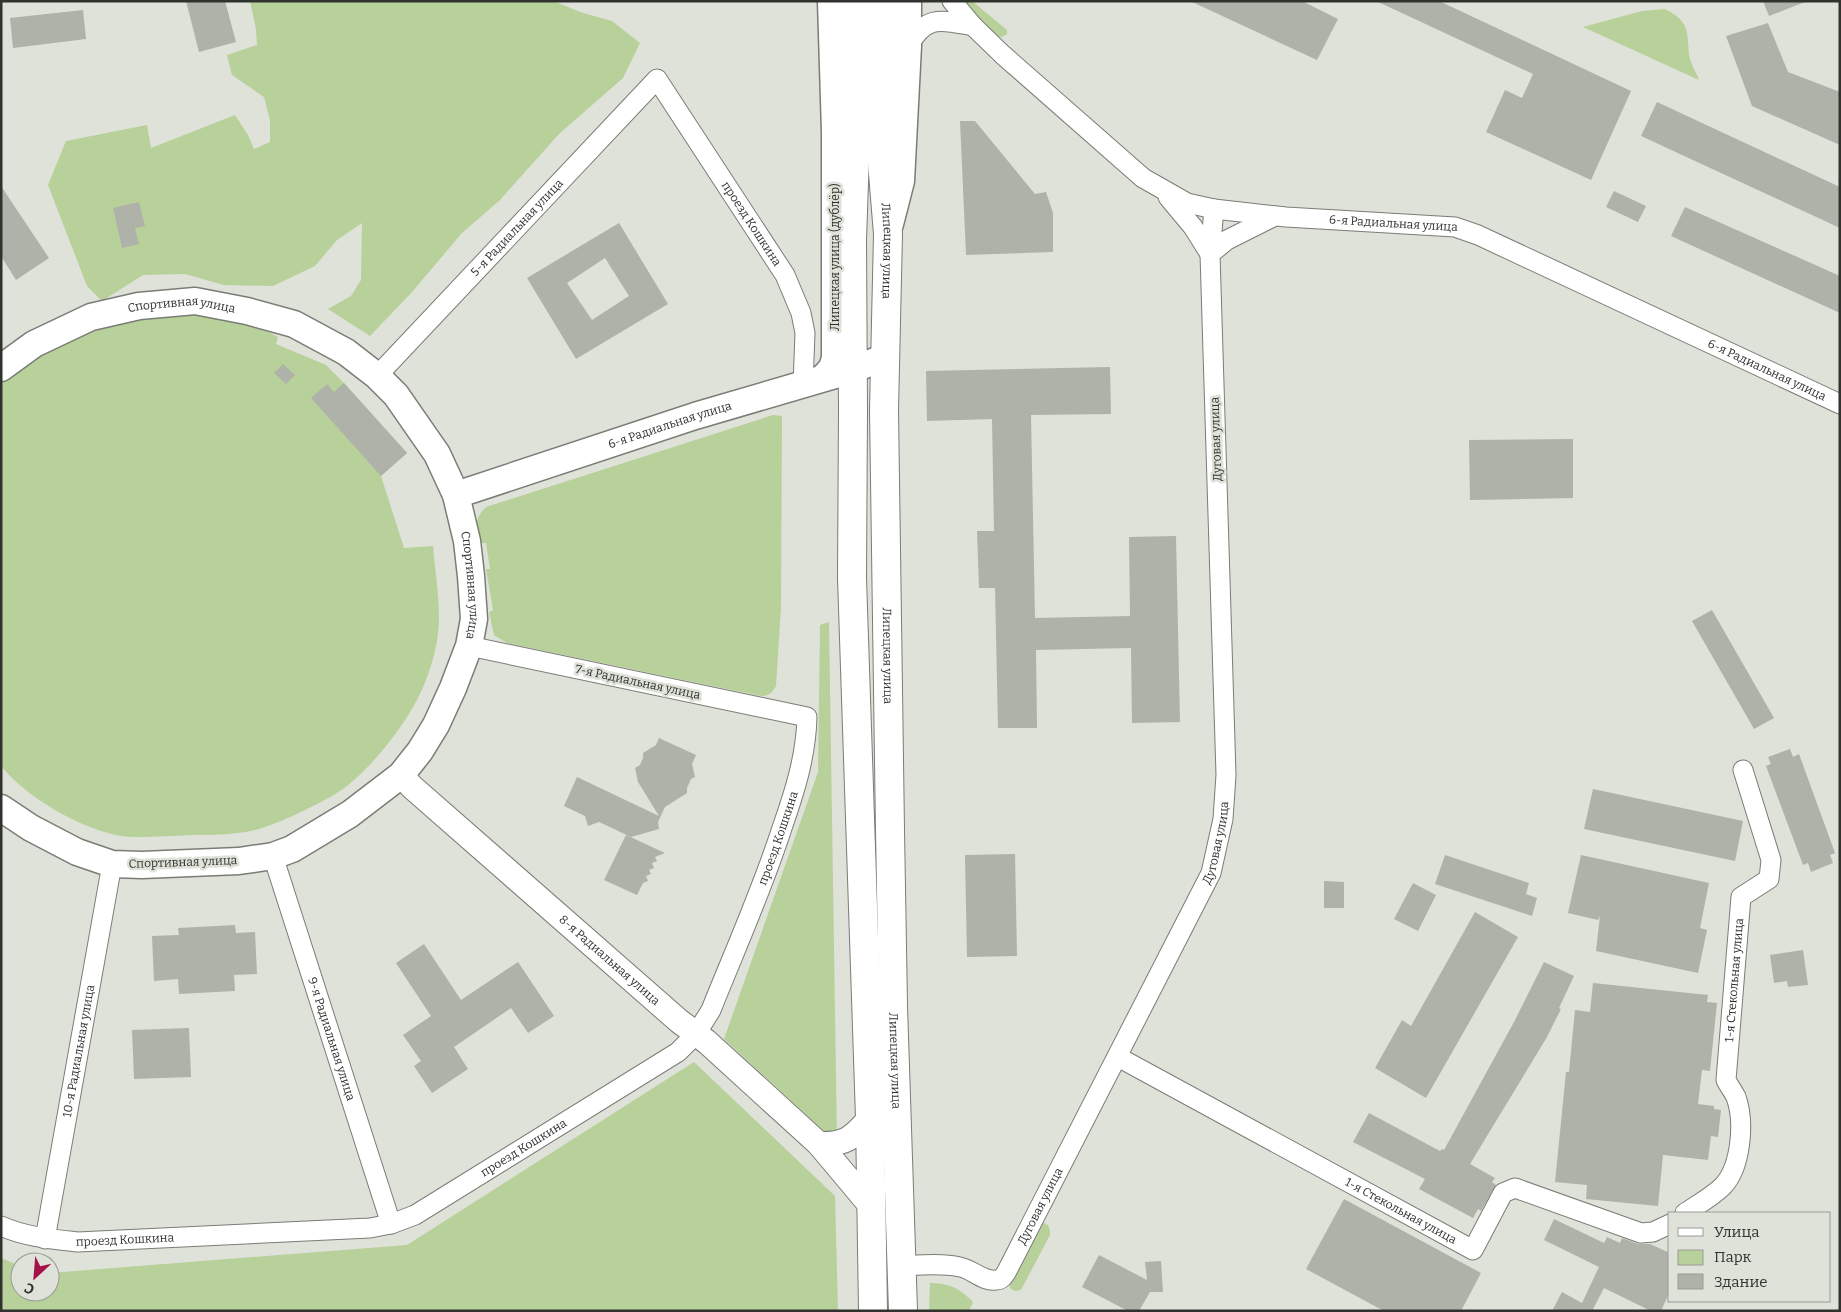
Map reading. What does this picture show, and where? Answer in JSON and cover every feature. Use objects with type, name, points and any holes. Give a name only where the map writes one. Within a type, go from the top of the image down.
[{"type":"main road","name":"Липецкая улица (дублёр)","points":[[813,382],[832,368],[835,358],[835,132],[831,1]]},
{"type":"main road","points":[[858,1],[852,239],[852,578],[870,1118],[873,1311]]},
{"type":"main road","name":"Липецкая улица","points":[[881,1],[882,161],[888,234],[884,428],[892,986],[903,1311]]},
{"type":"main road","points":[[888,234],[900,181],[908,46],[908,1]]},
{"type":"main road","name":"Липецкая улица (дублёр)","points":[[835,132],[852,239]]},
{"type":"main road","name":"Спортивная улица","points":[[1,368],[34,344],[91,317],[139,306],[195,301],[247,311],[294,324],[346,352],[377,376],[396,395],[426,436],[437,454],[456,495],[467,541],[474,618],[469,646],[436,725],[420,751],[400,774],[350,814],[292,849],[273,856],[239,861],[142,865],[112,864],[77,852],[31,828],[1,808]]},
{"type":"main road","name":"6-я Радиальная улица","points":[[456,495],[694,416],[852,370],[885,357]]},
{"type":"street","name":"6-я Радиальная улица","points":[[952,1],[972,26],[1143,178],[1187,203],[1214,210],[1276,216],[1454,227],[1478,235],[1840,404]]},
{"type":"street","points":[[908,46],[917,32],[927,24],[941,21],[972,26]]},
{"type":"street","name":"5-я Радиальная улица","points":[[377,376],[657,79]]},
{"type":"street","name":"проезд Кошкина","points":[[657,79],[785,275],[801,314],[813,382]]},
{"type":"street","points":[[1162,190],[1193,227],[1210,254],[1227,240],[1252,226],[1276,216]]},
{"type":"street","name":"Дуговая улица","points":[[902,1266],[949,1265],[963,1268],[994,1281],[1002,1278],[1118,1057],[1211,873],[1223,819],[1226,775],[1210,254],[1214,210]]},
{"type":"street","name":"7-я Радиальная улица","points":[[469,646],[807,717]]},
{"type":"street","name":"проезд Кошкина","points":[[1,1226],[45,1239],[78,1242],[370,1228],[391,1224],[416,1215],[561,1126],[678,1052],[696,1034],[711,1010],[778,841],[797,784],[806,741],[807,717]]},
{"type":"street","name":"1-я Стекольная улица","points":[[1686,1212],[1723,1186],[1735,1166],[1740,1143],[1739,1112],[1736,1097],[1726,1080],[1740,897],[1769,879],[1771,860],[1743,770]]},
{"type":"street","name":"8-я Радиальная улица","points":[[400,774],[412,787],[597,950],[696,1034],[819,1144],[872,1206]]},
{"type":"street","name":"9-я Радиальная улица","points":[[273,856],[391,1224]]},
{"type":"street","name":"10-я Радиальная улица","points":[[45,1239],[112,864]]},
{"type":"street","name":"1-я Стекольная улица","points":[[1118,1057],[1473,1250],[1504,1194],[1515,1188],[1641,1233],[1653,1232],[1668,1225]]},
{"type":"street","points":[[819,1144],[844,1142],[853,1137],[870,1118]]},
{"type":"green space","points":[[250,1],[553,1],[583,13],[612,21],[640,43],[623,78],[559,134],[500,200],[462,233],[412,292],[370,336],[328,309],[351,296],[361,280],[362,223],[337,240],[315,266],[273,286],[224,285],[185,274],[143,275],[102,301],[87,286],[48,185],[66,141],[147,125],[151,148],[235,115],[248,135],[254,149],[270,142],[270,120],[264,97],[232,75],[227,55],[257,45],[256,29]]},
{"type":"green space","points":[[959,1],[972,1],[1007,30],[1007,34],[1002,37],[996,36]]},
{"type":"green space","points":[[1665,9],[1683,22],[1687,32],[1690,57],[1699,80],[1583,27],[1642,11]]},
{"type":"green space","points":[[172,312],[252,323],[278,337],[276,344],[326,365],[407,453],[381,476],[404,548],[433,546],[439,628],[430,669],[411,711],[381,753],[344,788],[296,814],[249,832],[216,835],[130,837],[101,831],[70,818],[24,789],[1,766],[1,383],[26,366],[49,344],[121,320],[148,319]]},
{"type":"green space","points":[[773,415],[782,416],[781,607],[776,686],[770,694],[761,696],[507,643],[494,635],[489,612],[493,610],[486,569],[490,569],[486,543],[478,543],[476,533],[477,520],[486,507]]},
{"type":"green space","points":[[829,622],[837,1143],[724,1039],[818,772],[820,625]]},
{"type":"green space","points":[[694,1062],[835,1196],[838,1311],[1,1311],[1,1258],[10,1262],[10,1302],[60,1302],[60,1272],[407,1245]]},
{"type":"green space","points":[[1044,1223],[1048,1225],[1050,1235],[1021,1290],[1014,1291],[1010,1288],[1009,1282],[1040,1225]]},
{"type":"green space","points":[[930,1283],[948,1285],[963,1293],[973,1302],[969,1311],[929,1311]]},
{"type":"building","points":[[186,1],[225,1],[236,42],[199,52]]},
{"type":"building","points":[[1190,1],[1302,1],[1338,19],[1317,60]]},
{"type":"building","points":[[1376,1],[1439,1],[1631,91],[1591,180],[1486,132],[1505,90],[1522,98],[1533,74]]},
{"type":"building","points":[[1763,1],[1804,1],[1805,2],[1769,16]]},
{"type":"building","points":[[83,10],[86,39],[13,48],[10,18]]},
{"type":"building","points":[[1768,23],[1788,72],[1840,92],[1840,145],[1752,106],[1726,36]]},
{"type":"building","points":[[1657,102],[1840,187],[1840,228],[1641,136]]},
{"type":"building","points":[[960,121],[975,121],[1035,194],[1046,192],[1053,213],[1053,252],[966,255]]},
{"type":"building","points":[[1,186],[49,258],[16,280],[1,256]]},
{"type":"building","points":[[1614,191],[1646,206],[1638,222],[1606,207]]},
{"type":"building","points":[[139,202],[145,226],[135,228],[139,244],[122,248],[113,208]]},
{"type":"building","points":[[1685,207],[1840,276],[1840,313],[1671,236]]},
{"type":"building","points":[[619,223],[668,304],[576,359],[527,278]],"holes":[[[605,258],[629,296],[592,320],[567,283]]]},
{"type":"building","points":[[283,364],[295,375],[286,384],[274,373]]},
{"type":"building","points":[[1110,367],[1111,414],[1031,415],[1035,618],[1130,616],[1129,537],[1176,536],[1180,722],[1132,723],[1131,648],[1036,650],[1037,728],[998,728],[995,588],[979,588],[977,531],[994,531],[992,419],[927,421],[926,371]]},
{"type":"building","points":[[344,383],[407,453],[381,476],[311,398],[327,384],[334,392]]},
{"type":"building","points":[[1573,439],[1573,498],[1470,500],[1469,440]]},
{"type":"building","points":[[1712,610],[1774,718],[1754,729],[1692,621]]},
{"type":"building","points":[[659,738],[696,755],[692,764],[695,777],[691,779],[687,793],[665,807],[658,822],[659,829],[631,837],[599,822],[588,826],[585,816],[564,806],[577,777],[659,816],[638,782],[635,768],[640,765],[643,753],[656,745]]},
{"type":"building","points":[[1790,749],[1793,757],[1799,754],[1835,853],[1830,855],[1833,863],[1811,872],[1808,863],[1803,865],[1766,766],[1771,764],[1768,757]]},
{"type":"building","points":[[1593,789],[1743,821],[1735,861],[1584,829]]},
{"type":"building","points":[[626,835],[665,853],[655,857],[657,861],[652,863],[654,868],[649,870],[651,874],[646,876],[648,881],[643,883],[637,895],[604,880]]},
{"type":"building","points":[[1015,854],[1017,956],[967,957],[965,855]]},
{"type":"building","points":[[1445,855],[1529,883],[1526,894],[1537,898],[1532,916],[1435,884]]},
{"type":"building","points":[[1581,855],[1709,883],[1700,928],[1707,930],[1698,973],[1596,951],[1600,916],[1598,920],[1568,913]]},
{"type":"building","points":[[1324,881],[1344,882],[1344,908],[1324,908]]},
{"type":"building","points":[[1413,883],[1436,895],[1418,931],[1394,919]]},
{"type":"building","points":[[1475,912],[1518,937],[1426,1098],[1375,1068],[1402,1020],[1411,1026]]},
{"type":"building","points":[[235,925],[236,933],[255,932],[257,974],[234,975],[235,991],[179,994],[178,979],[154,981],[152,936],[179,935],[178,928]]},
{"type":"building","points":[[424,944],[461,1000],[518,962],[554,1016],[528,1033],[511,1008],[454,1047],[468,1069],[432,1093],[414,1066],[421,1061],[403,1035],[431,1016],[396,963]]},
{"type":"building","points":[[1803,950],[1808,985],[1788,987],[1787,981],[1774,983],[1770,955]]},
{"type":"building","points":[[1544,962],[1574,976],[1547,1037],[1470,1164],[1495,1178],[1492,1182],[1496,1185],[1481,1211],[1478,1209],[1473,1218],[1419,1189],[1425,1179],[1353,1142],[1369,1113],[1440,1151],[1444,1150],[1514,1022]]},
{"type":"building","points":[[1593,983],[1708,995],[1707,1002],[1717,1003],[1710,1071],[1702,1070],[1698,1104],[1714,1106],[1714,1109],[1721,1110],[1718,1137],[1711,1136],[1708,1160],[1663,1155],[1658,1206],[1586,1199],[1587,1185],[1555,1182],[1566,1072],[1569,1072],[1575,1010],[1590,1012]]},
{"type":"building","points":[[189,1028],[191,1077],[134,1079],[132,1030]]},
{"type":"building","points":[[1344,1199],[1481,1273],[1461,1311],[1384,1311],[1306,1269]]},
{"type":"building","points":[[1554,1219],[1604,1243],[1607,1237],[1620,1243],[1622,1238],[1638,1244],[1650,1244],[1668,1252],[1668,1295],[1661,1311],[1651,1311],[1604,1288],[1593,1309],[1597,1311],[1552,1311],[1562,1292],[1582,1303],[1599,1267],[1544,1240]]},
{"type":"building","points":[[1099,1255],[1147,1280],[1145,1262],[1161,1261],[1163,1292],[1150,1292],[1139,1311],[1128,1311],[1082,1287]]}]
